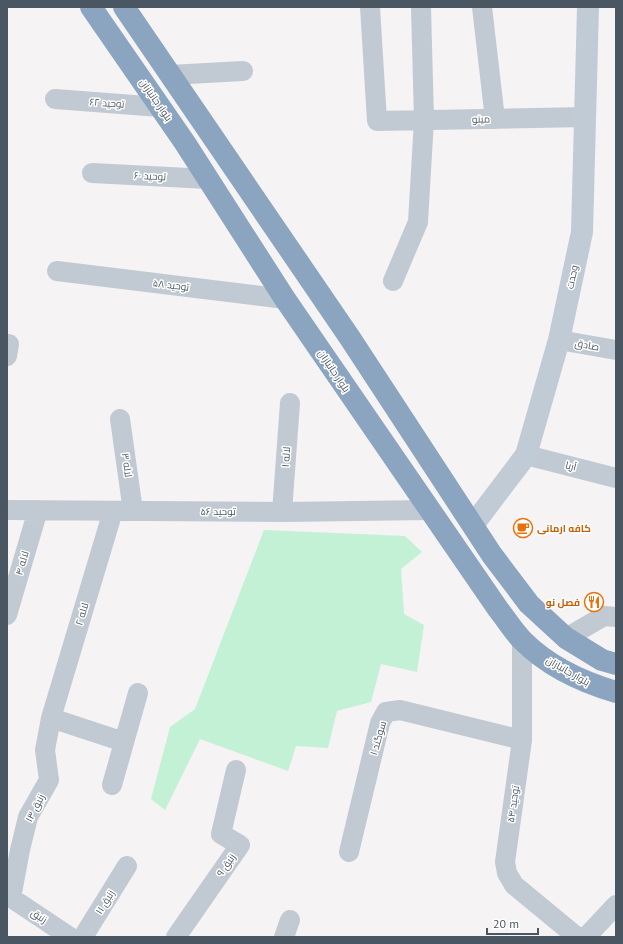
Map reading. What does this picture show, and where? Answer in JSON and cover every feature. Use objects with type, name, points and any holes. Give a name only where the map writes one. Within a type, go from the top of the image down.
[{"type":"highway","name":"بلوار جانبازان","points":[[91,7],[208,179],[285,299],[498,609],[522,640],[553,665],[594,686],[616,692]]},
{"type":"highway","points":[[124,7],[350,338],[492,555],[529,604],[566,638],[602,660],[616,664]]},
{"type":"main road","name":"وحدت","points":[[473,525],[526,455],[559,340],[582,232],[588,7]]},
{"type":"street","name":"مینو","points":[[370,7],[377,121],[586,117]]},
{"type":"street","points":[[393,281],[418,222],[424,120],[421,7]]},
{"type":"street","points":[[482,7],[495,119]]},
{"type":"street","points":[[170,75],[243,71]]},
{"type":"street","name":"توحید ۶۲","points":[[55,99],[160,107]]},
{"type":"street","name":"توحید ۶۰","points":[[92,172],[208,179]]},
{"type":"street","name":"توحید ۵۸","points":[[57,272],[285,299]]},
{"type":"street","name":"صادق","points":[[559,340],[616,350]]},
{"type":"street","name":"لاله ۱","points":[[282,512],[290,403]]},
{"type":"street","name":"لاله ۳","points":[[120,419],[123,511]]},
{"type":"street","name":"آریا","points":[[526,455],[616,478]]},
{"type":"street","name":"توحید ۵۶","points":[[7,510],[282,512],[429,510]]},
{"type":"street","name":"لاله ۴","points":[[7,615],[38,510]]},
{"type":"street","name":"لاله ۲","points":[[51,718],[123,511]]},
{"type":"street","points":[[566,638],[604,616],[616,617]]},
{"type":"street","name":"توحید ۵۴","points":[[522,640],[522,740],[505,862],[507,873],[514,885],[577,937]]},
{"type":"street","points":[[112,785],[138,693]]},
{"type":"street","name":"سوگند ۱","points":[[349,852],[380,723],[386,712],[400,710],[522,740]]},
{"type":"street","points":[[51,718],[124,742]]},
{"type":"street","name":"زنبق ۱۳","points":[[9,897],[28,817],[50,780],[45,750],[51,718]]},
{"type":"street","name":"زنبق ۹","points":[[176,937],[240,845],[221,834],[236,770]]},
{"type":"street","name":"زنبق ۱۱","points":[[83,937],[127,866]]},
{"type":"street","name":"زنبق","points":[[9,897],[70,937]]},
{"type":"street","points":[[586,937],[616,905]]},
{"type":"green space","points":[[264,530],[405,536],[422,552],[401,569],[404,614],[424,625],[417,672],[381,664],[371,702],[337,711],[328,748],[296,746],[288,771],[200,739],[165,810],[151,799],[170,727],[195,709]]},
{"type":"place","name":"کافه ارمانی","points":[[523,528]]},
{"type":"place","name":"فصل نو","points":[[594,602]]}]
